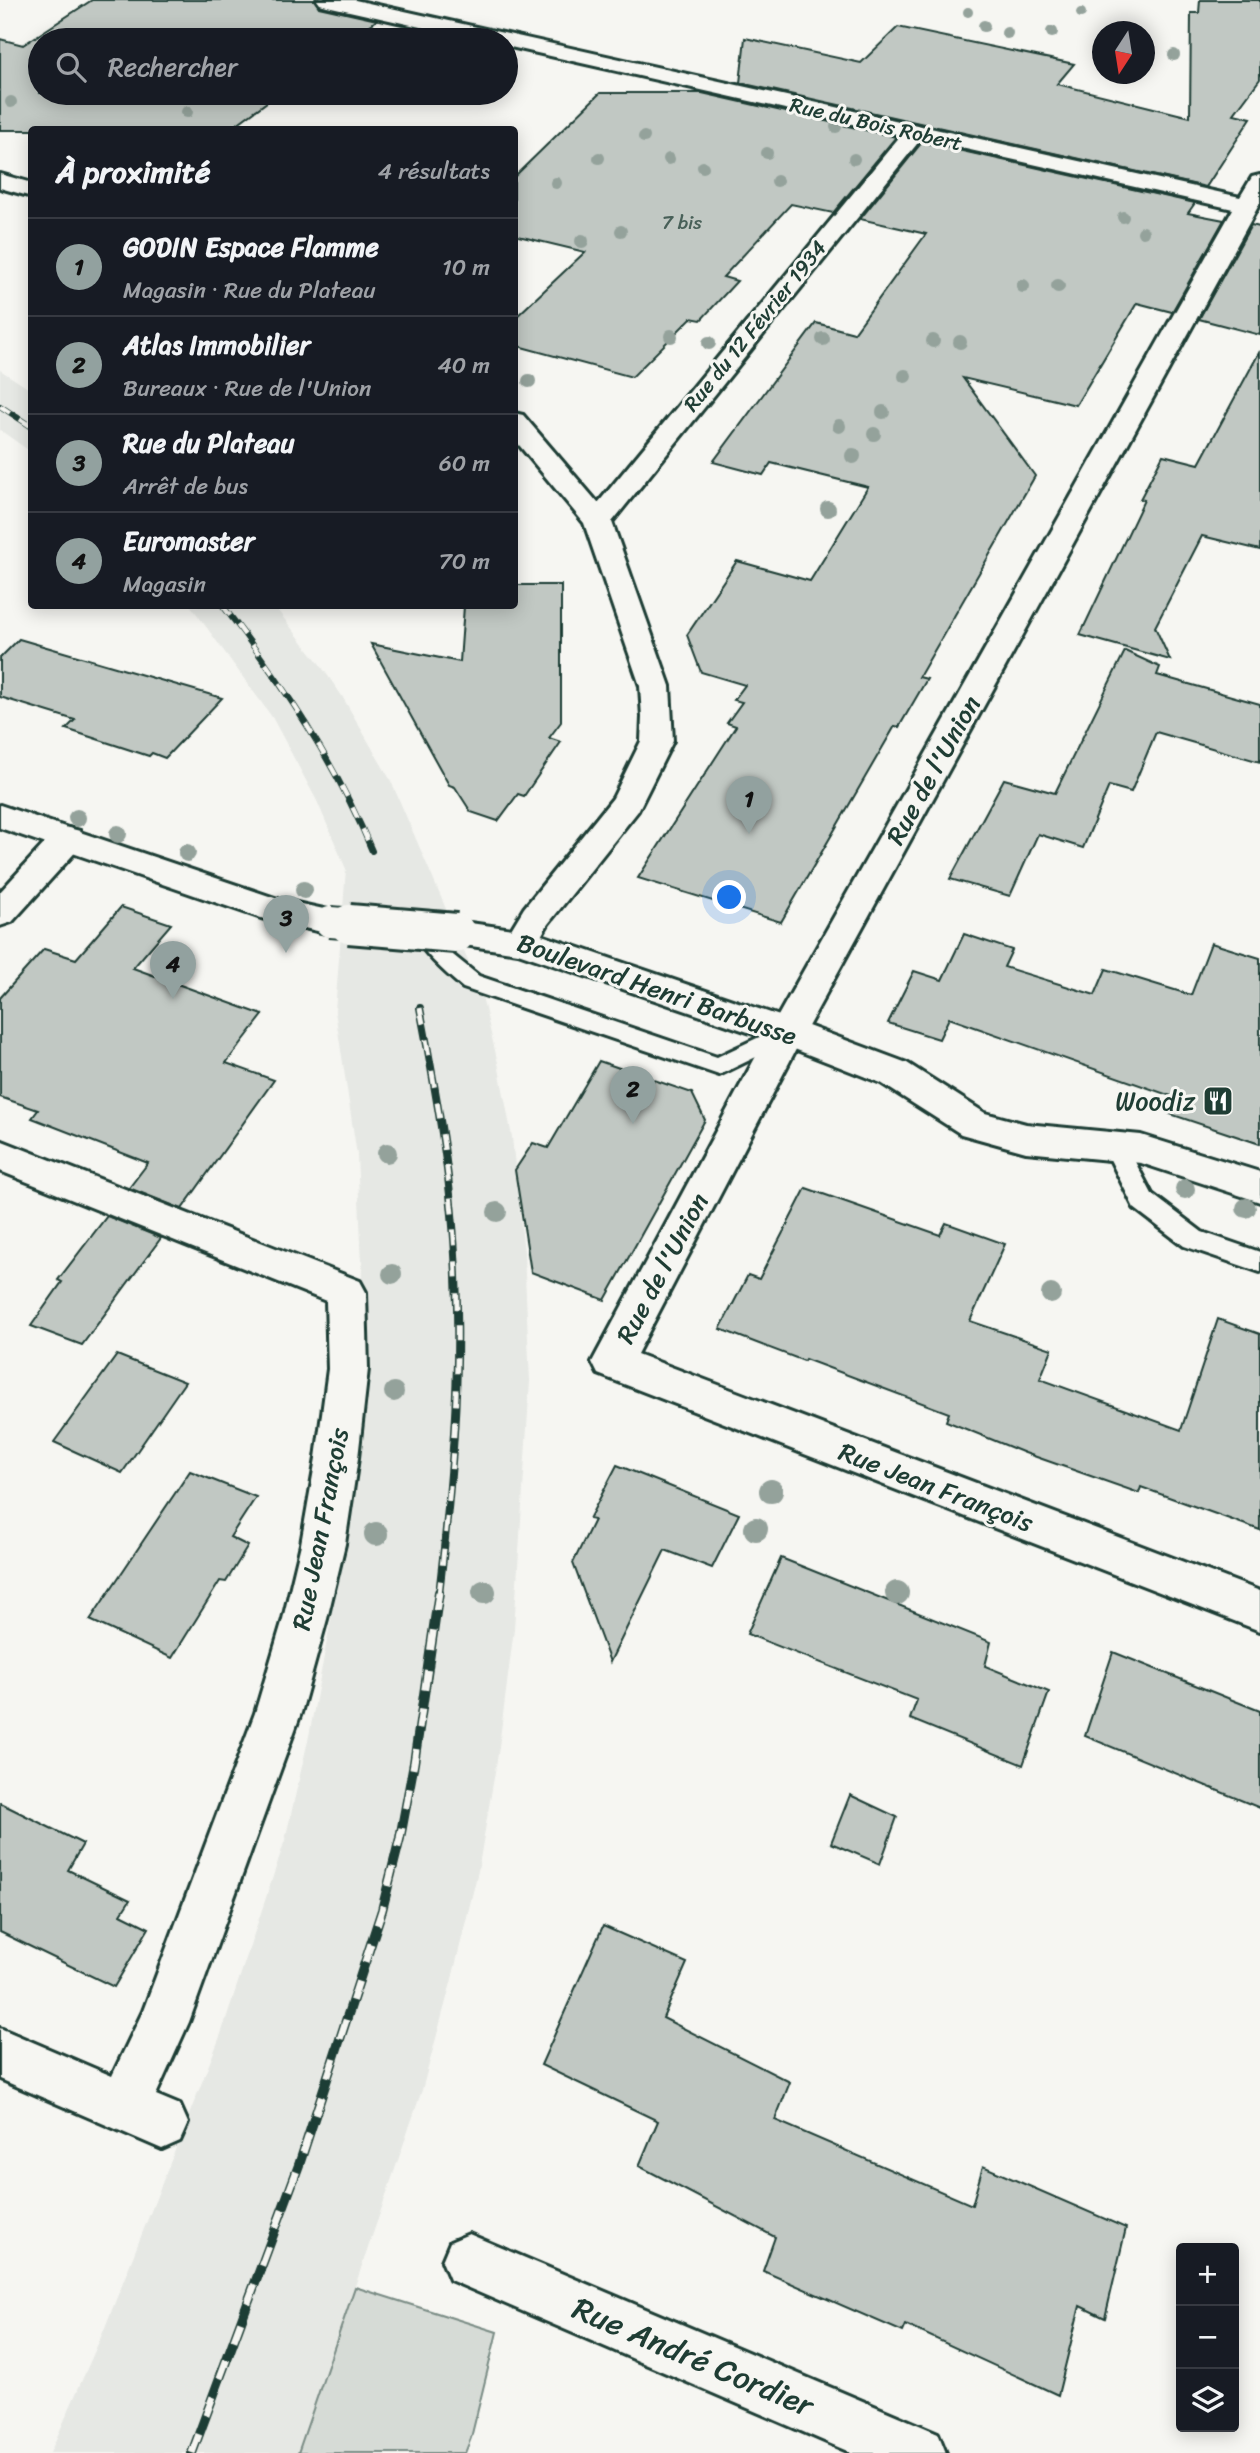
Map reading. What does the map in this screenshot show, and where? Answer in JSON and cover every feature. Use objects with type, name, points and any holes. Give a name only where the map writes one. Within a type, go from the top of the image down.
[{"type":"street","name":"Rue du Bois Robert","points":[[327,0],[452,28]]},
{"type":"street","name":"Rue du Bois Robert","points":[[518,43],[914,133],[1253,193]]},
{"type":"street","name":"Rue du 12 Février 1934","points":[[598,521],[914,133]]},
{"type":"street","points":[[0,181],[28,189]]},
{"type":"street","name":"Rue de l'Union","points":[[612,1362],[787,1032],[1253,193]]},
{"type":"street","points":[[518,426],[598,521],[655,686],[657,741],[627,803],[536,916],[521,941]]},
{"type":"street","name":"Boulevard Henri Barbusse","points":[[0,816],[273,910],[330,922],[521,941],[787,1032],[894,1073],[974,1124],[1026,1138],[1141,1149],[1260,1187]]},
{"type":"street","points":[[0,914],[68,839]]},
{"type":"street","name":"Rue Jean François","points":[[0,1155],[346,1292],[348,1369],[323,1544],[305,1619],[278,1713],[164,2022],[143,2115],[0,2053]]},
{"type":"street","name":"Rue Jean François","points":[[612,1362],[1260,1611]]},
{"type":"street","name":"Rue André Cordier","points":[[469,2261],[918,2453]]},
{"type":"lane","points":[[421,930],[440,957],[471,982],[719,1066],[787,1032]]},
{"type":"lane","points":[[1115,1145],[1143,1201],[1193,1239],[1260,1262]]},
{"type":"shaded area","points":[[0,370],[28,388],[28,450],[0,430]]},
{"type":"shaded area","points":[[193,609],[276,609],[319,663],[342,696],[391,781],[480,988],[512,1137],[524,1253],[530,1381],[514,1629],[498,1754],[478,1871],[452,1979],[422,2090],[298,2453],[50,2453],[104,2330],[221,2034],[285,1840],[309,1736],[331,1619],[359,1386],[362,1265],[357,1155],[335,1011],[346,869],[317,801],[272,717]]},
{"type":"shaded area","points":[[355,2287],[497,2332],[465,2453],[298,2453]]},
{"type":"building","points":[[92,0],[314,0],[319,7],[377,20],[366,28],[49,28]]},
{"type":"building","points":[[1200,0],[1260,0],[1260,79],[1234,114],[1251,118],[1206,187],[740,83],[745,38],[861,63],[898,27],[1074,64],[1057,84],[1190,117],[1191,13],[1199,13]]},
{"type":"building","points":[[0,39],[23,45],[28,42],[28,105],[263,105],[234,126],[28,126],[28,130],[0,130]]},
{"type":"building","points":[[600,93],[702,93],[896,137],[833,213],[791,204],[723,277],[737,281],[701,320],[691,318],[632,377],[518,346],[518,315],[585,252],[518,236],[518,173]]},
{"type":"building","points":[[922,142],[1195,203],[1188,213],[1224,220],[1172,312],[1137,303],[1076,405],[963,378],[1035,476],[919,677],[927,679],[899,727],[895,726],[781,922],[638,878],[736,726],[727,723],[742,702],[734,700],[745,685],[701,672],[687,635],[737,561],[810,581],[868,487],[771,463],[763,475],[713,462],[816,323],[854,333],[926,234],[860,219]]},
{"type":"building","points":[[1251,225],[1260,227],[1260,335],[1199,319]]},
{"type":"building","points":[[1260,351],[1260,550],[1202,536],[1155,627],[1170,660],[1080,635],[1144,500],[1140,499],[1163,455],[1199,464]]},
{"type":"building","points":[[518,585],[561,585],[561,722],[549,738],[561,742],[524,796],[518,794],[498,821],[471,812],[455,787],[449,785],[371,644],[460,662],[464,609],[518,609]]},
{"type":"building","points":[[19,639],[222,698],[165,758],[152,753],[149,756],[66,729],[75,720],[0,697],[0,658]]},
{"type":"building","points":[[1125,651],[1160,667],[1157,675],[1260,704],[1260,762],[1156,732],[1131,792],[1109,786],[1083,848],[1038,834],[1010,896],[950,879],[1004,779],[1055,793]]},
{"type":"building","points":[[121,907],[171,924],[133,968],[263,1015],[226,1063],[274,1080],[182,1209],[129,1188],[148,1163],[32,1118],[38,1110],[0,1097],[0,998],[44,949],[76,959]]},
{"type":"building","points":[[964,934],[1012,950],[1004,967],[1095,995],[1106,969],[1191,995],[1211,943],[1260,958],[1260,1144],[1170,1114],[1177,1098],[949,1018],[939,1039],[888,1023],[914,971],[942,980]]},
{"type":"building","points":[[599,1061],[692,1093],[705,1120],[605,1300],[531,1272],[515,1170],[533,1143],[548,1148]]},
{"type":"building","points":[[806,1188],[940,1235],[946,1223],[1005,1244],[970,1321],[1052,1349],[1040,1379],[1181,1430],[1218,1319],[1260,1334],[1260,1530],[1141,1487],[1139,1493],[1025,1453],[946,1421],[949,1413],[720,1329],[748,1275],[759,1279]]},
{"type":"building","points":[[107,1216],[161,1238],[82,1345],[31,1326],[62,1282],[58,1280]]},
{"type":"building","points":[[117,1355],[185,1382],[122,1473],[54,1442]]},
{"type":"building","points":[[617,1465],[739,1514],[712,1568],[665,1550],[610,1662],[573,1563],[594,1520],[589,1519]]},
{"type":"building","points":[[190,1471],[256,1497],[230,1537],[248,1546],[226,1582],[220,1581],[172,1658],[90,1620]]},
{"type":"building","points":[[781,1558],[991,1642],[985,1666],[1049,1692],[1023,1765],[910,1719],[917,1700],[747,1634]]},
{"type":"building","points":[[1113,1652],[1260,1711],[1260,1808],[1085,1736]]},
{"type":"building","points":[[850,1795],[897,1817],[880,1864],[831,1843]]},
{"type":"building","points":[[0,1803],[83,1844],[68,1870],[130,1900],[121,1914],[149,1928],[114,1987],[0,1932]]},
{"type":"building","points":[[603,1926],[687,1963],[663,2018],[790,2082],[775,2120],[972,2205],[983,2166],[1126,2228],[1105,2318],[1080,2306],[1058,2395],[906,2325],[903,2332],[763,2271],[775,2237],[639,2166],[658,2121],[541,2065]]},
{"type":"railway","points":[[0,406],[28,424]]},
{"type":"railway","points":[[225,609],[306,724],[341,786],[372,851]]},
{"type":"railway","points":[[420,1008],[448,1175],[456,1276],[454,1435],[439,1594]]},
{"type":"railway","points":[[192,2453],[299,2165],[382,1910],[400,1838],[414,1763],[439,1592]]},
{"type":"place","name":"GODIN Espace Flamme","points":[[749,834]]},
{"type":"place","name":"Rue du Plateau","points":[[286,953]]},
{"type":"place","name":"Euromaster","points":[[173,999]]},
{"type":"place","name":"Woodiz","points":[[1218,1101]]},
{"type":"place","name":"Atlas Immobilier","points":[[633,1124]]}]
